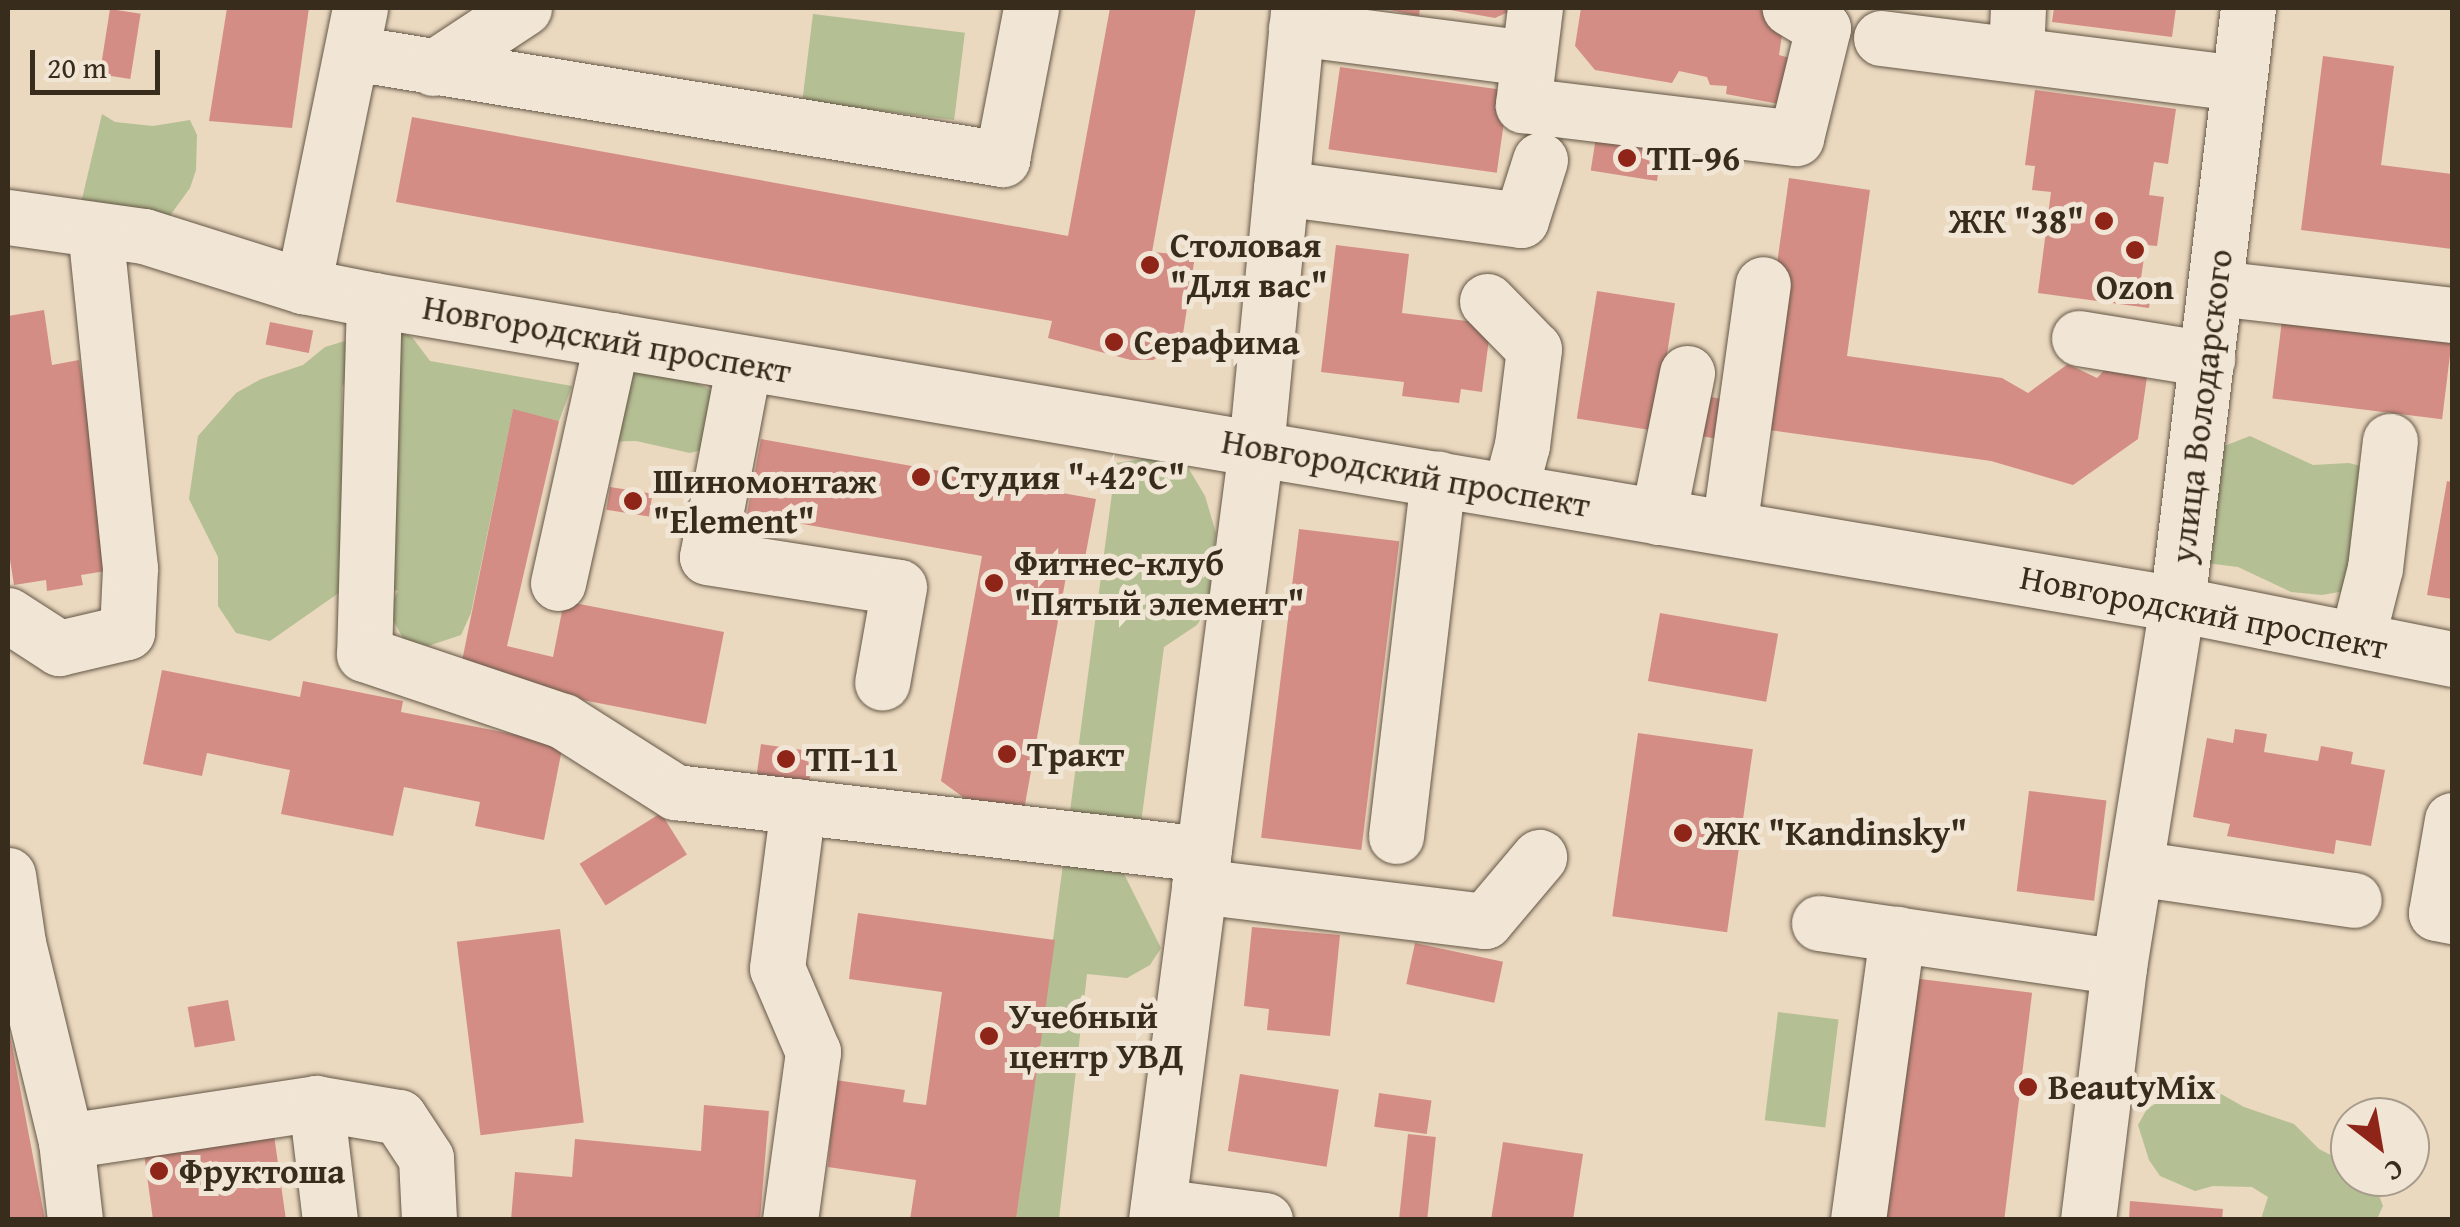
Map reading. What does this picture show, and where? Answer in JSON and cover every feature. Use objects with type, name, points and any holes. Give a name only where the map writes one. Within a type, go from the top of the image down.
[{"type":"street","points":[[433,68],[524,8]]},
{"type":"street","points":[[302,286],[356,30],[433,68],[1002,160],[1031,8]]},
{"type":"street","points":[[1265,1220],[1157,1213],[1256,448],[1297,18],[1531,33],[1523,105],[1796,138],[1823,28],[1790,8]]},
{"type":"street","name":"улица Володарского","points":[[2088,1220],[2119,967],[2177,604],[2248,8]]},
{"type":"street","points":[[1880,38],[2017,31],[2238,84]]},
{"type":"street","points":[[1281,188],[1522,220],[1540,160]]},
{"type":"street","name":"Новгородский проспект","points":[[8,217],[144,236],[302,286],[374,300],[2177,604],[2452,660]]},
{"type":"street","points":[[8,614],[59,648],[127,632],[130,568],[95,231]]},
{"type":"street","points":[[1728,528],[1762,284]]},
{"type":"street","points":[[2216,288],[2452,315]]},
{"type":"street","points":[[374,300],[364,654],[563,721],[676,792],[798,806],[1485,920],[1538,856]]},
{"type":"street","points":[[1487,301],[1534,349],[1522,445],[1510,490]]},
{"type":"street","points":[[2079,338],[2207,359]]},
{"type":"street","points":[[558,582],[612,340]]},
{"type":"street","points":[[744,362],[707,556],[900,587],[882,682]]},
{"type":"street","points":[[1658,516],[1687,373]]},
{"type":"street","points":[[2357,639],[2375,568],[2390,441]]},
{"type":"street","points":[[1396,836],[1438,478]]},
{"type":"street","points":[[790,1220],[813,1052],[776,968],[798,806]]},
{"type":"street","points":[[2452,820],[2436,913],[2452,916]]},
{"type":"street","points":[[2135,868],[2354,900]]},
{"type":"street","points":[[8,875],[18,943],[66,1141],[76,1220]]},
{"type":"street","points":[[1818,923],[2119,967]]},
{"type":"street","points":[[1858,1220],[1897,934]]},
{"type":"street","points":[[66,1141],[316,1103],[399,1117],[426,1158],[429,1220]]},
{"type":"street","points":[[316,1103],[330,1220]]},
{"type":"green space","points":[[813,14],[965,33],[954,120],[802,101]]},
{"type":"green space","points":[[102,114],[115,122],[153,126],[190,120],[197,135],[196,170],[190,188],[169,217],[73,237]]},
{"type":"green space","points":[[398,332],[412,337],[430,361],[572,386],[559,421],[513,410],[471,613],[461,635],[428,646],[404,640],[388,611],[398,591],[384,586],[387,396],[401,384],[392,370],[349,373],[342,387],[343,590],[270,641],[236,633],[218,606],[218,557],[189,499],[198,436],[236,393],[261,379],[303,365],[325,347],[368,334]]},
{"type":"green space","points":[[594,360],[682,376],[717,393],[706,449],[690,453],[636,441],[601,442]]},
{"type":"green space","points":[[2250,436],[2313,465],[2349,463],[2364,467],[2356,589],[2322,595],[2291,592],[2238,567],[2198,562],[2219,448]]},
{"type":"green space","points":[[1156,457],[1183,459],[1205,496],[1216,533],[1208,607],[1197,625],[1164,647],[1140,831],[1124,874],[1161,948],[1150,965],[1127,978],[1087,974],[1059,1219],[1016,1220],[1116,463]]},
{"type":"green space","points":[[1778,1012],[1839,1019],[1825,1128],[1765,1120]]},
{"type":"green space","points":[[2214,1090],[2244,1107],[2294,1124],[2330,1155],[2330,1197],[2380,1197],[2383,1206],[2377,1219],[2261,1219],[2268,1197],[2252,1187],[2213,1186],[2195,1191],[2160,1176],[2149,1160],[2138,1125],[2147,1109],[2163,1099]]},
{"type":"building","points":[[227,8],[309,8],[292,128],[209,121]]},
{"type":"building","points":[[1110,8],[1196,8],[1152,252],[1195,256],[1183,334],[1172,350],[1153,360],[1131,360],[1048,338],[1052,321],[396,202],[412,117],[1068,236]]},
{"type":"building","points":[[1385,8],[1420,8],[1419,16]]},
{"type":"building","points":[[1439,8],[1517,8],[1495,18]]},
{"type":"building","points":[[1581,8],[1786,8],[1779,55],[1793,59],[1784,105],[1726,94],[1727,86],[1710,85],[1707,77],[1679,71],[1672,83],[1595,70],[1575,46]]},
{"type":"building","points":[[2054,8],[2176,8],[2172,37],[2052,22]]},
{"type":"building","points":[[110,9],[141,14],[130,79],[100,74]]},
{"type":"building","points":[[2323,56],[2394,66],[2381,165],[2452,174],[2452,249],[2301,230]]},
{"type":"building","points":[[1340,67],[1508,91],[1497,173],[1328,149]]},
{"type":"building","name":"ЖК \"38\"","points":[[2035,90],[2176,109],[2168,164],[2154,162],[2149,195],[2164,197],[2157,246],[2146,245],[2141,278],[2153,280],[2149,308],[2038,293],[2051,192],[2032,190],[2035,166],[2025,165]]},
{"type":"building","name":"ТП-96","points":[[1597,131],[1663,141],[1657,181],[1591,171]]},
{"type":"building","points":[[1789,178],[1870,190],[1847,356],[2002,378],[2028,393],[2068,364],[2097,378],[2110,364],[2147,377],[2138,439],[2073,485],[1991,461],[1754,428]]},
{"type":"building","points":[[1336,245],[1409,254],[1402,313],[1491,324],[1482,392],[1461,389],[1459,403],[1402,396],[1404,382],[1321,372]]},
{"type":"building","points":[[1597,291],[1675,303],[1655,431],[1577,418]]},
{"type":"building","points":[[44,310],[52,365],[79,360],[112,570],[81,575],[83,585],[47,591],[46,580],[14,585],[8,547],[8,316]]},
{"type":"building","points":[[2282,320],[2452,341],[2442,419],[2272,398]]},
{"type":"building","points":[[270,322],[313,330],[309,353],[266,345]]},
{"type":"building","points":[[1705,396],[1734,401],[1727,440],[1698,435]]},
{"type":"building","points":[[513,409],[559,421],[507,646],[553,657],[564,601],[724,632],[706,724],[459,676]]},
{"type":"building","points":[[761,439],[1096,499],[1082,574],[1067,571],[1024,810],[967,800],[941,781],[982,556],[747,514]]},
{"type":"building","points":[[2447,481],[2452,482],[2452,599],[2427,595]]},
{"type":"building","points":[[610,487],[652,494],[649,516],[606,510]]},
{"type":"building","points":[[1299,529],[1399,541],[1361,850],[1261,838]]},
{"type":"building","points":[[1660,613],[1778,634],[1766,702],[1648,681]]},
{"type":"building","points":[[162,670],[300,697],[303,681],[403,701],[401,712],[563,744],[544,840],[475,826],[480,802],[404,787],[393,836],[281,814],[290,770],[207,753],[202,776],[143,764]]},
{"type":"building","points":[[2235,729],[2267,734],[2264,752],[2318,761],[2321,746],[2353,752],[2351,764],[2385,770],[2371,846],[2336,840],[2334,854],[2227,836],[2230,824],[2193,817],[2207,738],[2233,743]]},
{"type":"building","name":"ЖК \"Kandinsky\"","points":[[1638,733],[1753,749],[1727,932],[1612,916]]},
{"type":"building","name":"ТП-11","points":[[761,744],[813,751],[808,790],[756,783]]},
{"type":"building","points":[[2029,791],[2106,801],[2094,901],[2017,891]]},
{"type":"building","points":[[661,813],[687,855],[606,905],[580,864]]},
{"type":"building","name":"Учебный центр УВД","points":[[858,913],[1055,940],[1016,1220],[910,1220],[916,1180],[828,1167],[835,1080],[905,1090],[903,1102],[926,1105],[942,992],[849,979]]},
{"type":"building","points":[[1252,927],[1340,935],[1330,1036],[1267,1030],[1269,1009],[1244,1006]]},
{"type":"building","points":[[560,929],[584,1123],[481,1135],[457,942]]},
{"type":"building","points":[[1415,943],[1503,962],[1494,1003],[1406,984]]},
{"type":"building","points":[[1912,978],[2032,993],[2004,1220],[1882,1220]]},
{"type":"building","points":[[228,1000],[235,1040],[195,1047],[188,1007]]},
{"type":"building","points":[[9,1030],[45,1220],[8,1220]]},
{"type":"building","points":[[1240,1074],[1339,1090],[1327,1167],[1228,1151]]},
{"type":"building","points":[[1379,1093],[1431,1100],[1427,1134],[1374,1127]]},
{"type":"building","points":[[704,1105],[769,1111],[760,1220],[511,1220],[515,1172],[572,1177],[575,1139],[701,1151]]},
{"type":"building","points":[[1408,1134],[1436,1137],[1427,1220],[1399,1220]]},
{"type":"building","points":[[274,1135],[286,1220],[153,1220],[144,1153]]},
{"type":"building","points":[[1503,1142],[1583,1154],[1573,1220],[1491,1220]]},
{"type":"building","points":[[2130,1201],[2223,1209],[2222,1220],[2129,1220]]},
{"type":"place","name":"ТП-96","points":[[1627,158]]},
{"type":"place","name":"ЖК \"38\"","points":[[2104,221]]},
{"type":"place","name":"Ozon","points":[[2135,250]]},
{"type":"place","name":"Столовая \"Для вас\"","points":[[1150,265]]},
{"type":"place","name":"Серафима","points":[[1114,342]]},
{"type":"place","name":"Студия \"+42°C\"","points":[[921,477]]},
{"type":"place","name":"Шиномонтаж \"Element\"","points":[[633,501]]},
{"type":"place","name":"Фитнес-клуб \"Пятый элемент\"","points":[[994,583]]},
{"type":"place","name":"Тракт","points":[[1007,754]]},
{"type":"place","name":"ТП-11","points":[[786,759]]},
{"type":"place","name":"ЖК \"Kandinsky\"","points":[[1683,833]]},
{"type":"place","name":"Учебный центр УВД","points":[[989,1036]]},
{"type":"place","name":"BeautyMix","points":[[2028,1087]]},
{"type":"place","name":"Фруктоша","points":[[159,1171]]}]
